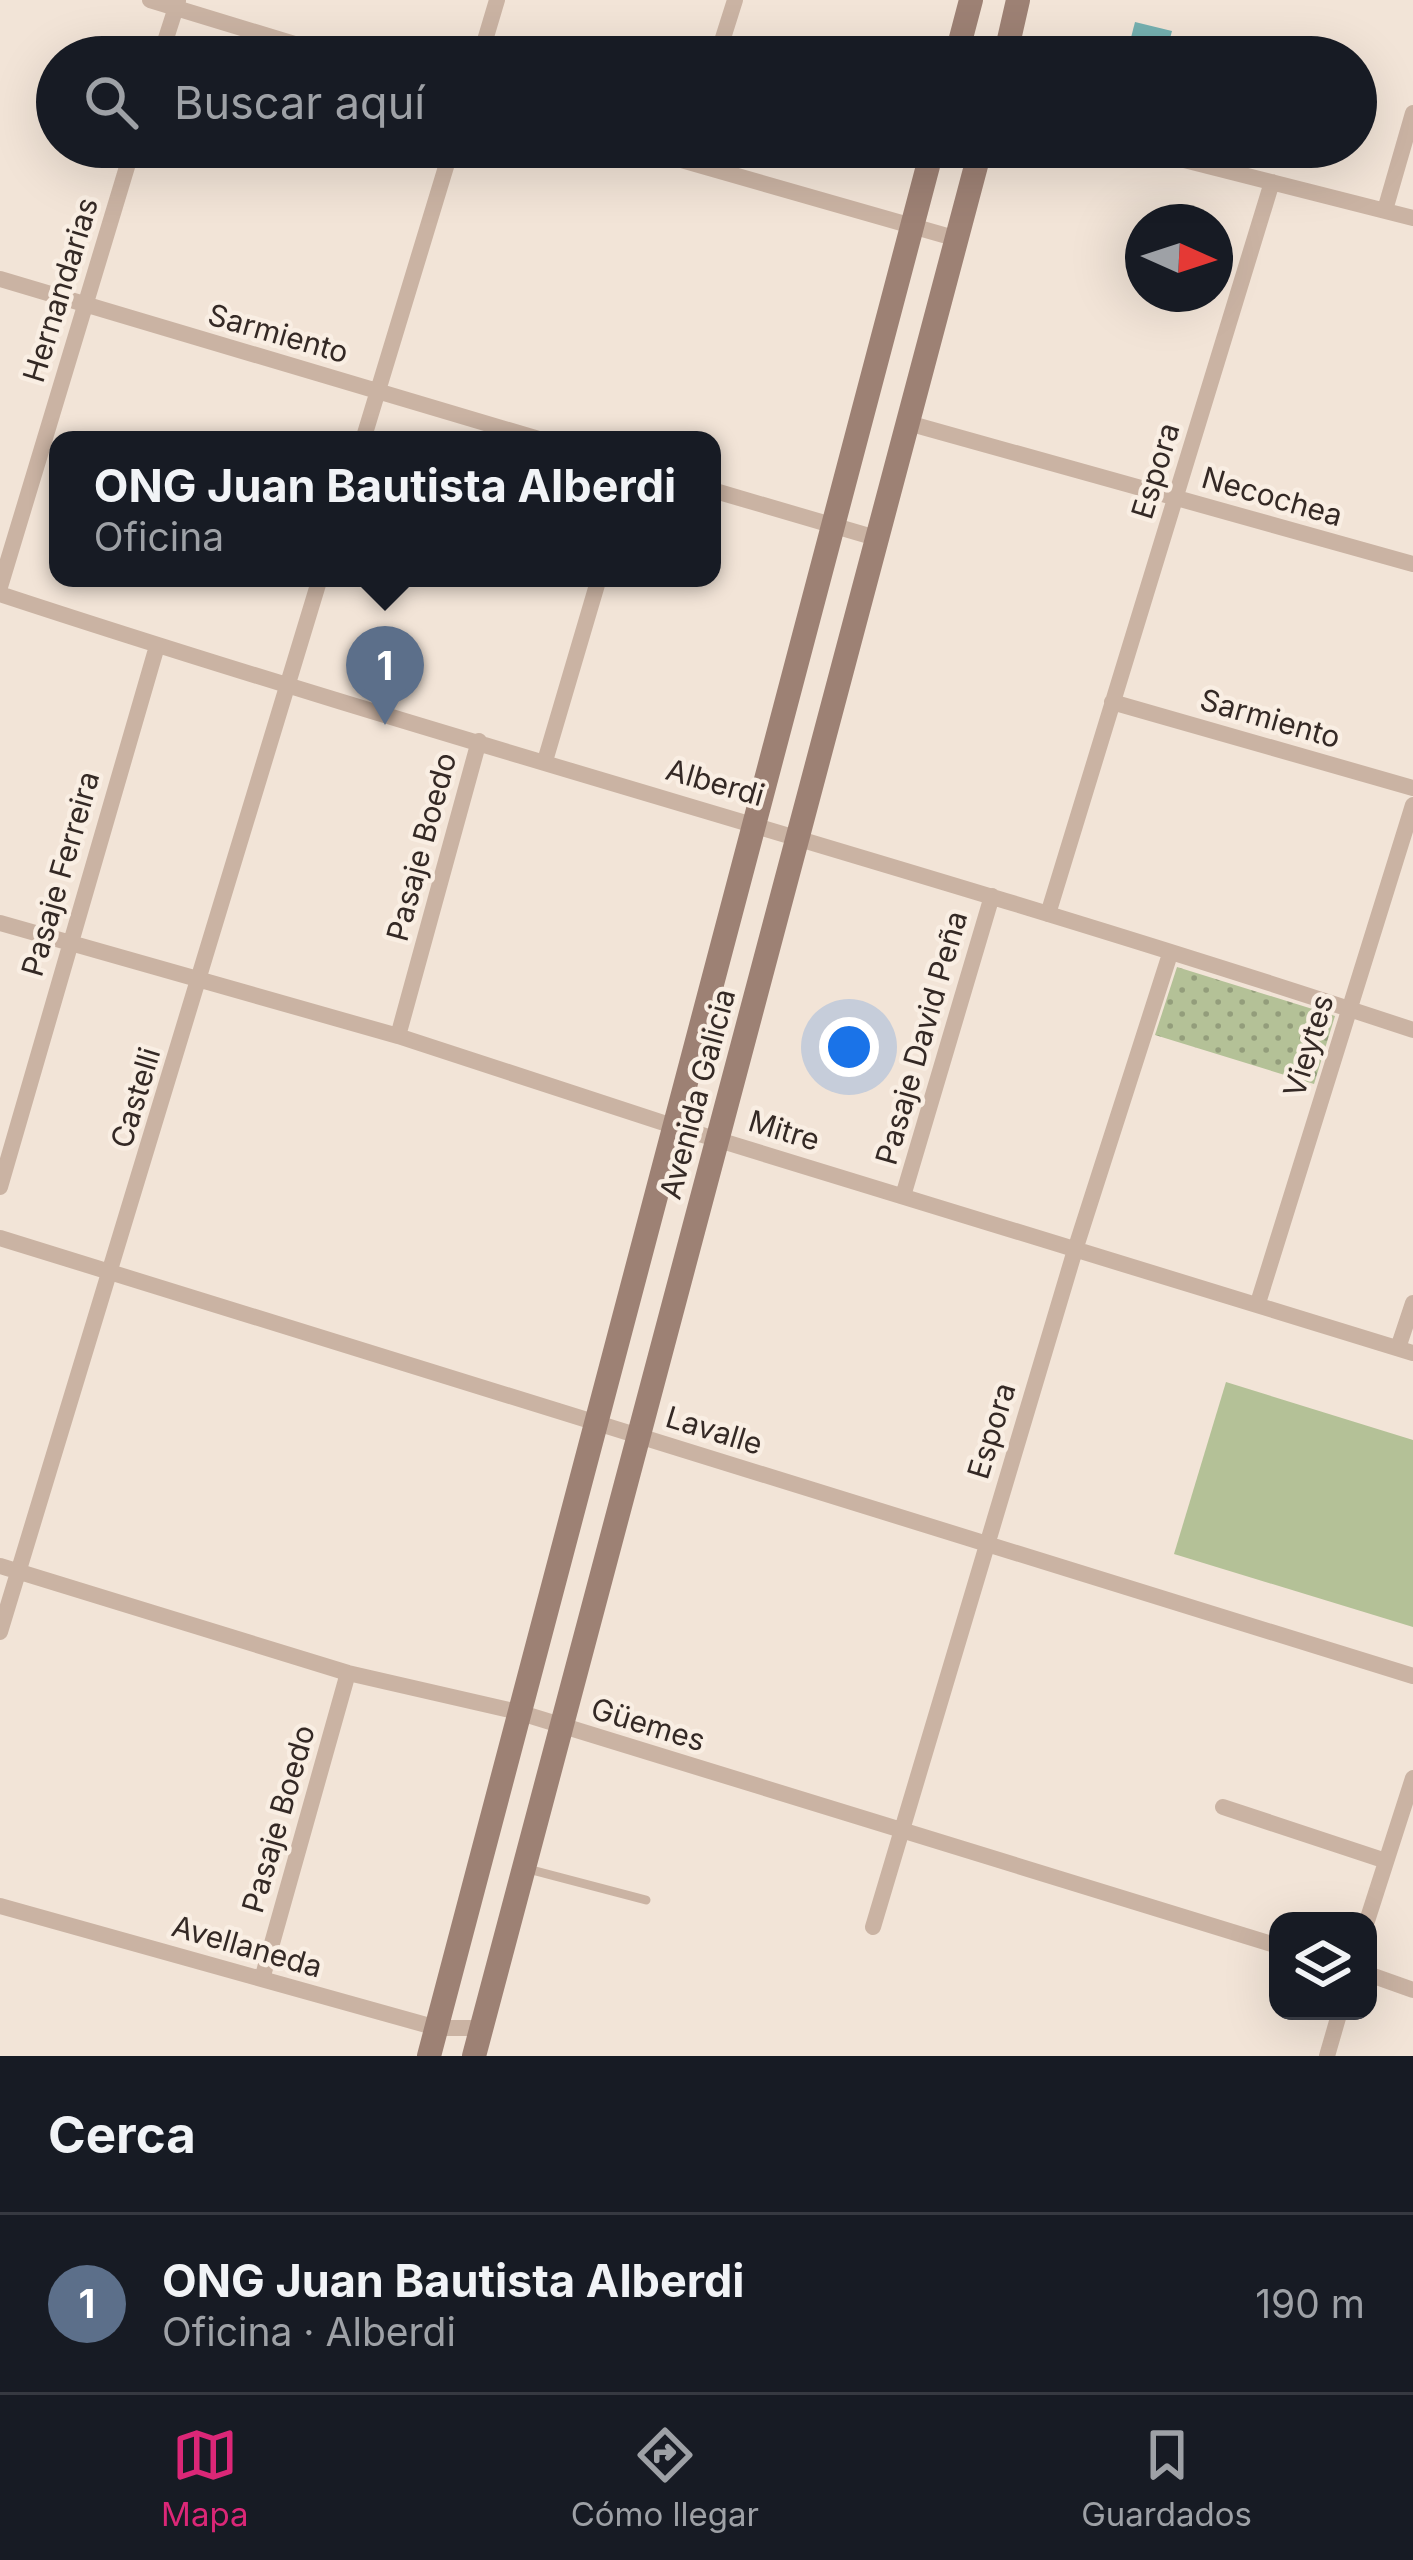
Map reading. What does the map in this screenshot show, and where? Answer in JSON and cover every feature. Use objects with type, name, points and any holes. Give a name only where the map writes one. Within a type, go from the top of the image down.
[{"type":"main road","points":[[962,36],[971,0]]},
{"type":"main road","points":[[1010,36],[1018,0]]},
{"type":"main road","name":"Avenida Galicia","points":[[429,2056],[927,168]]},
{"type":"main road","name":"Avenida Galicia","points":[[474,2056],[975,168]]},
{"type":"street","points":[[150,0],[177,4],[274,36]]},
{"type":"street","points":[[486,36],[497,0]]},
{"type":"street","points":[[724,36],[735,0]]},
{"type":"street","points":[[167,36],[177,4]]},
{"type":"street","points":[[1384,210],[1413,113]]},
{"type":"street","name":"Hernandarias","points":[[0,590],[126,168]]},
{"type":"street","points":[[366,431],[446,168]]},
{"type":"street","points":[[731,168],[954,238]]},
{"type":"street","points":[[1216,168],[1413,218]]},
{"type":"street","name":"Espora","points":[[1048,914],[1272,182]]},
{"type":"street","name":"Sarmiento","points":[[0,279],[512,431]]},
{"type":"street","name":"Necochea","points":[[908,422],[1413,564]]},
{"type":"street","points":[[721,493],[876,538]]},
{"type":"street","name":"Castelli","points":[[0,1632],[8,1568],[112,1273],[317,587]]},
{"type":"street","points":[[545,761],[596,587]]},
{"type":"street","name":"Alberdi","points":[[0,590],[157,646],[797,836],[1413,1030]]},
{"type":"street","name":"Pasaje Ferreira","points":[[0,1187],[157,646]]},
{"type":"street","name":"Sarmiento","points":[[1112,702],[1413,788]]},
{"type":"street","name":"Pasaje Boedo","points":[[398,1036],[478,741]]},
{"type":"street","name":"Vieytes","points":[[1258,1303],[1413,805]]},
{"type":"street","name":"Pasaje David Peña","points":[[903,1196],[992,896]]},
{"type":"street","name":"Mitre","points":[[0,923],[398,1036],[717,1140],[1406,1351]]},
{"type":"street","name":"Espora","points":[[873,1927],[1075,1250],[1170,954]]},
{"type":"street","name":"Lavalle","points":[[0,1238],[1413,1676]]},
{"type":"street","points":[[1406,1351],[1413,1303]]},
{"type":"street","name":"Güemes","points":[[8,1568],[348,1673],[518,1712],[1269,1943]]},
{"type":"street","name":"Pasaje Boedo","points":[[262,1979],[348,1673]]},
{"type":"street","points":[[1370,1912],[1413,1778]]},
{"type":"street","points":[[1223,1807],[1386,1861]]},
{"type":"street","name":"Avellaneda","points":[[0,1906],[437,2028],[481,2028]]},
{"type":"street","points":[[1377,1977],[1413,1990]]},
{"type":"street","points":[[1327,2056],[1337,2020]]},
{"type":"lane","points":[[523,1867],[646,1900]]},
{"type":"green space","points":[[1177,967],[1335,1016],[1314,1084],[1155,1035]]},
{"type":"green space","points":[[1226,1382],[1413,1440],[1413,1627],[1174,1554]]},
{"type":"water","points":[[1135,22],[1172,31],[1171,36],[1131,36]]},
{"type":"place","name":"ONG Juan Bautista Alberdi","points":[[385,725]]}]
